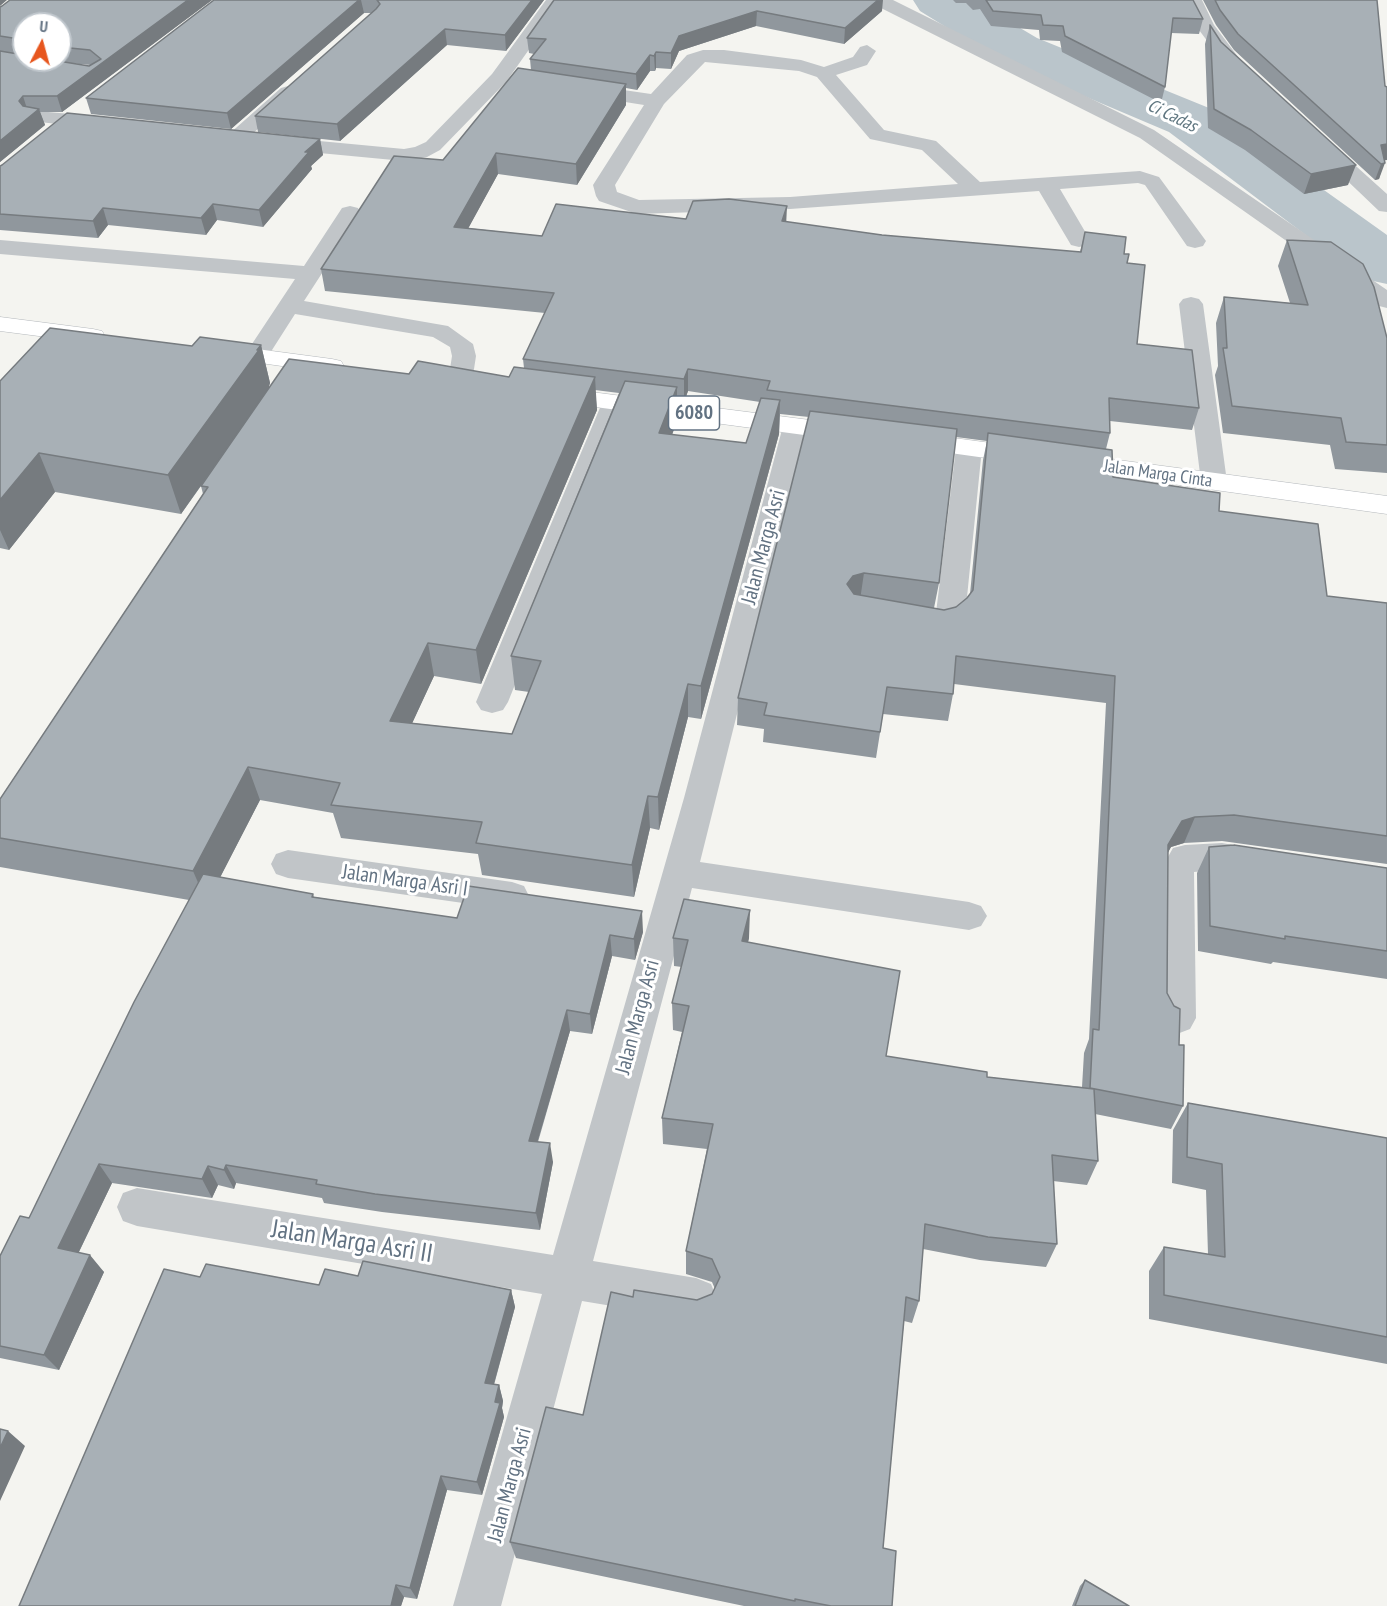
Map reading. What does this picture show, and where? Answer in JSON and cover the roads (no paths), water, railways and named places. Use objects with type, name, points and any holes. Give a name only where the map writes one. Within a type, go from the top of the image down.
[{"type":"main road","points":[[0,324],[117,339]]},
{"type":"main road","points":[[198,349],[359,369]]},
{"type":"main road","name":"Jalan Marga Cinta","points":[[531,392],[969,448],[1387,505]]},
{"type":"street","points":[[212,136],[379,153],[404,155],[420,153],[433,146],[499,78],[555,0]]},
{"type":"street","points":[[879,0],[1147,134],[1387,301]]},
{"type":"street","points":[[1193,0],[1205,26],[1225,55],[1253,82]]},
{"type":"street","points":[[824,73],[860,62],[867,51]]},
{"type":"street","points":[[975,189],[929,145],[877,135],[824,73],[801,66],[703,56],[694,59],[656,101],[604,185],[606,196],[636,207],[790,203],[1146,178],[1152,181],[1195,242]]},
{"type":"street","points":[[499,78],[521,81]]},
{"type":"street","points":[[235,139],[303,79]]},
{"type":"street","points":[[566,88],[656,101]]},
{"type":"street","points":[[18,131],[56,103]]},
{"type":"street","points":[[51,134],[87,105]]},
{"type":"street","points":[[37,117],[128,126]]},
{"type":"street","points":[[1303,128],[1387,206]]},
{"type":"street","points":[[1046,184],[1079,240]]},
{"type":"street","points":[[256,356],[350,213]]},
{"type":"street","points":[[0,247],[312,274]]},
{"type":"street","points":[[1191,304],[1214,482]]},
{"type":"street","points":[[290,306],[440,331],[461,344],[464,356],[461,382]]},
{"type":"street","points":[[34,354],[58,332]]},
{"type":"street","points":[[283,391],[303,362]]},
{"type":"street","points":[[492,702],[615,403]]},
{"type":"street","name":"Jalan Marga Asri","points":[[477,1606],[567,1277],[653,917],[678,872],[700,798],[796,426]]},
{"type":"street","points":[[895,617],[940,625],[950,616],[969,448]]},
{"type":"street","points":[[1177,1018],[1177,871],[1185,858],[1222,856],[1281,864]]},
{"type":"street","name":"Jalan Marga Asri I","points":[[288,864],[547,902]]},
{"type":"street","points":[[678,872],[969,916]]},
{"type":"street","name":"Jalan Marga Asri II","points":[[137,1207],[696,1299]]},
{"type":"waterway","name":"Ci Cadas","points":[[938,0],[1018,49],[1189,120],[1387,265]]}]
